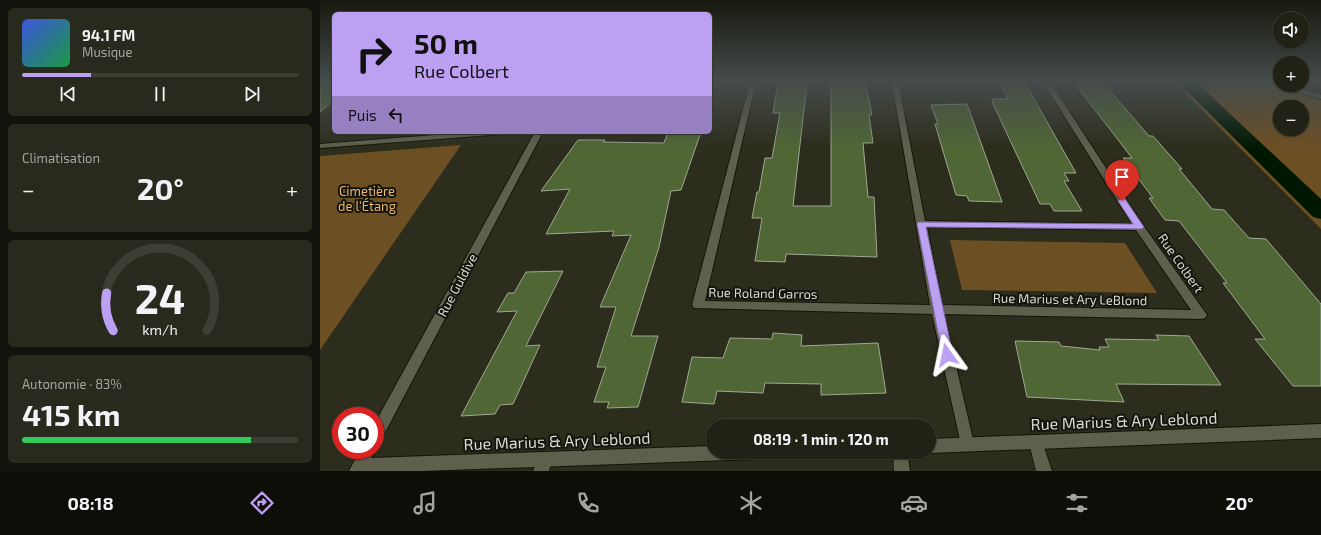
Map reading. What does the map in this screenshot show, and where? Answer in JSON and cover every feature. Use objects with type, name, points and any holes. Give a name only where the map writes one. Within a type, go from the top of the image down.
[{"type":"street","name":"Rue Roland Garros","points":[[748,104],[698,305],[937,311]]},
{"type":"street","points":[[899,104],[937,311],[967,444]]},
{"type":"street","name":"Rue Colbert","points":[[1060,104],[1139,227],[1201,315]]},
{"type":"street","points":[[320,146],[478,134]]},
{"type":"street","name":"Rue Guldive","points":[[384,420],[538,134]]},
{"type":"street","points":[[921,224],[1139,227]]},
{"type":"street","name":"Rue Marius et Ary LeBlond","points":[[937,311],[1201,315]]},
{"type":"street","name":"Rue Marius & Ary Leblond","points":[[936,446],[1321,432]]},
{"type":"street","points":[[1036,443],[1044,471]]},
{"type":"street","name":"Rue Marius & Ary Leblond","points":[[358,469],[543,465],[706,455]]},
{"type":"street","points":[[358,469],[363,459]]},
{"type":"street","points":[[901,459],[902,471]]},
{"type":"green space","points":[[1196,104],[1273,104],[1273,136],[1309,136],[1309,104],[1321,104],[1321,229]]},
{"type":"green space","name":"Cimetière de l'Étang","points":[[461,145],[320,350],[320,156]]},
{"type":"green space","points":[[950,240],[1125,243],[1157,293],[962,290]]},
{"type":"building","points":[[320,104],[329,104],[320,112]]},
{"type":"building","points":[[774,104],[805,104],[793,206],[831,206],[831,104],[870,104],[872,115],[869,115],[873,143],[863,143],[868,197],[874,197],[877,257],[786,254],[785,262],[755,261],[762,218],[752,218],[757,192],[759,192],[765,158],[772,158],[780,113],[773,113]]},
{"type":"building","points":[[967,104],[1002,202],[969,201],[967,196],[956,195],[935,124],[938,124],[931,105]]},
{"type":"building","points":[[993,104],[1037,104],[1076,173],[1064,173],[1069,181],[1064,181],[1082,211],[1054,211],[1050,204],[1040,204]]},
{"type":"building","points":[[1090,104],[1121,104],[1149,136],[1153,136],[1182,169],[1179,169],[1212,209],[1224,210],[1249,238],[1266,239],[1321,304],[1321,386],[1293,386],[1255,339],[1265,339],[1223,283],[1227,283],[1179,221],[1165,220],[1149,198],[1153,198],[1123,158],[1132,158]]},
{"type":"building","points":[[667,134],[700,134],[681,190],[671,191],[659,247],[631,336],[658,336],[638,407],[607,408],[609,402],[594,402],[606,367],[597,367],[616,307],[600,307],[631,235],[612,236],[614,231],[546,234],[570,189],[541,191],[578,140],[664,143]]},
{"type":"building","points":[[563,271],[526,346],[540,345],[513,404],[500,405],[495,414],[461,416],[517,311],[497,312],[508,293],[514,293],[526,272]]},
{"type":"building","points":[[773,333],[802,335],[801,346],[878,343],[886,393],[821,395],[821,384],[765,383],[763,393],[717,391],[714,404],[682,402],[692,357],[723,358],[730,338],[772,339]]},
{"type":"building","points":[[1156,335],[1189,336],[1221,385],[1116,384],[1124,402],[1027,397],[1015,341],[1059,342],[1061,346],[1100,350],[1099,347],[1109,347],[1105,339],[1159,340]]},
{"type":"waterway","points":[[1209,104],[1321,212]]},
{"type":"route","points":[[947,355],[937,311],[921,224],[1139,227],[1122,201]]}]
